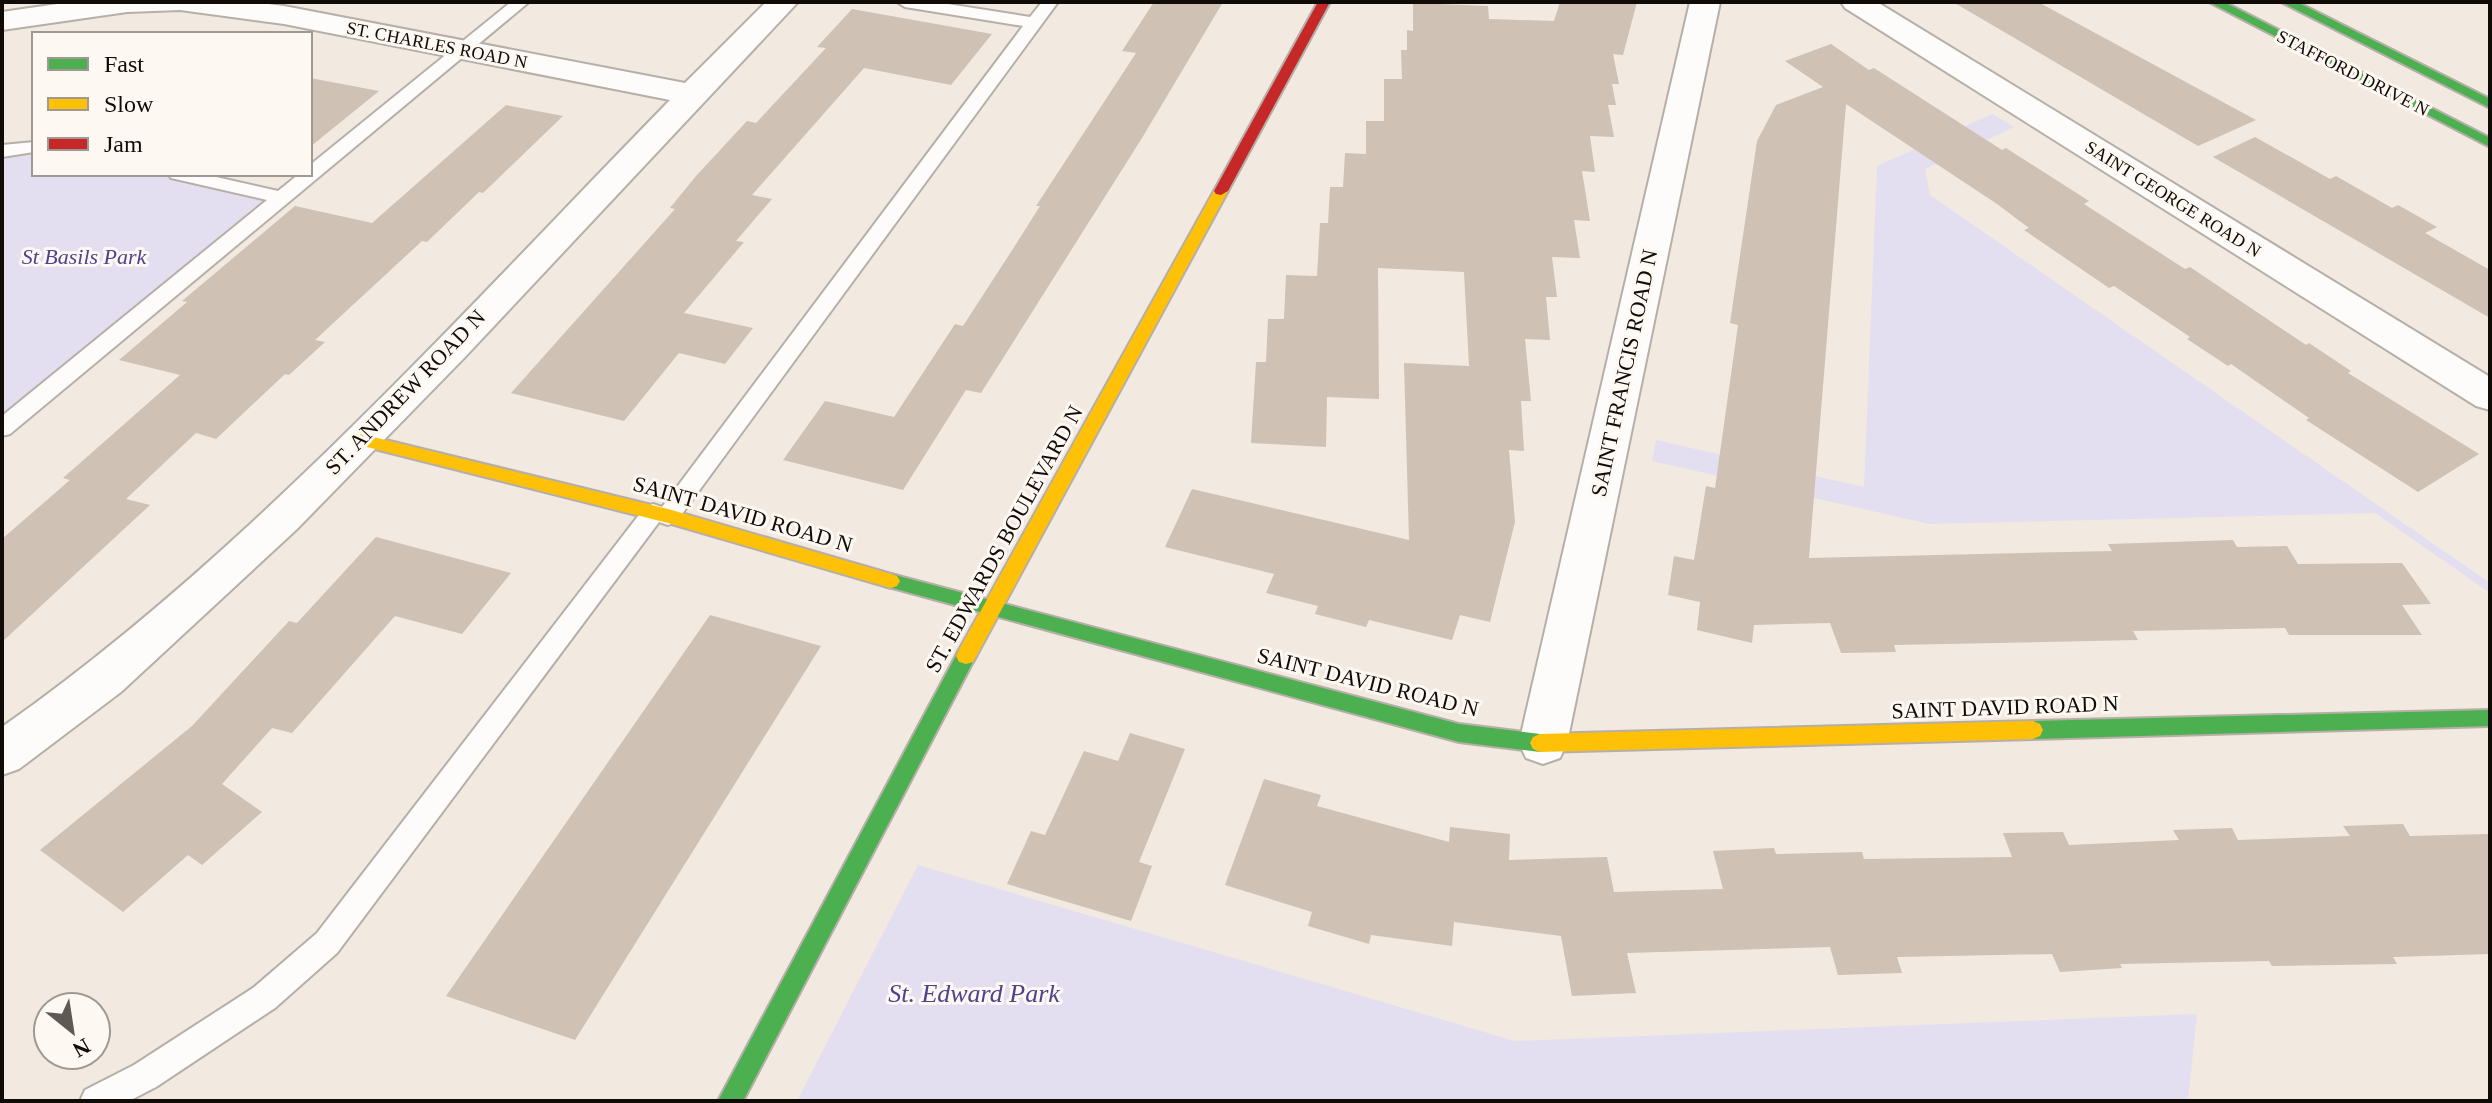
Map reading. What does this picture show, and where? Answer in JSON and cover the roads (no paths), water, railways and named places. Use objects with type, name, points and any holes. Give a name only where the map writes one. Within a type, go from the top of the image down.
[{"type":"street","name":"ST. CHARLES ROAD N","points":[[2,21],[127,3],[180,2],[270,13],[691,94]]},
{"type":"street","name":"ST. ANDREW ROAD N","points":[[2,754],[102,679],[194,599],[361,440],[691,94],[783,2]]},
{"type":"street","name":"ST. EDWARDS BOULEVARD N","points":[[730,1101],[991,610],[1324,2]]},
{"type":"street","name":"SAINT FRANCIS ROAD N","points":[[1543,743],[1705,2]]},
{"type":"street","name":"SAINT GEORGE ROAD N","points":[[1856,2],[2490,396]]},
{"type":"street","name":"STAFFORD DRIVE N","points":[[2215,2],[2490,143]]},
{"type":"street","name":"STAFFORD DRIVE N","points":[[2287,2],[2490,104]]},
{"type":"street","name":"SAINT DAVID ROAD N","points":[[361,440],[661,515],[991,610],[1459,733],[1543,743],[2490,718]]},
{"type":"lane","points":[[312,173],[521,2]]},
{"type":"lane","points":[[905,2],[1034,23]]},
{"type":"lane","points":[[96,1101],[145,1076],[264,998],[327,943],[661,515],[1050,2]]},
{"type":"lane","points":[[2,151],[32,147]]},
{"type":"lane","points":[[187,176],[282,198]]},
{"type":"lane","points":[[2,428],[309,176]]},
{"type":"park label","name":"St Basils Park","points":[[84,256]]},
{"type":"park label","name":"St. Edward Park","points":[[974,993]]}]
